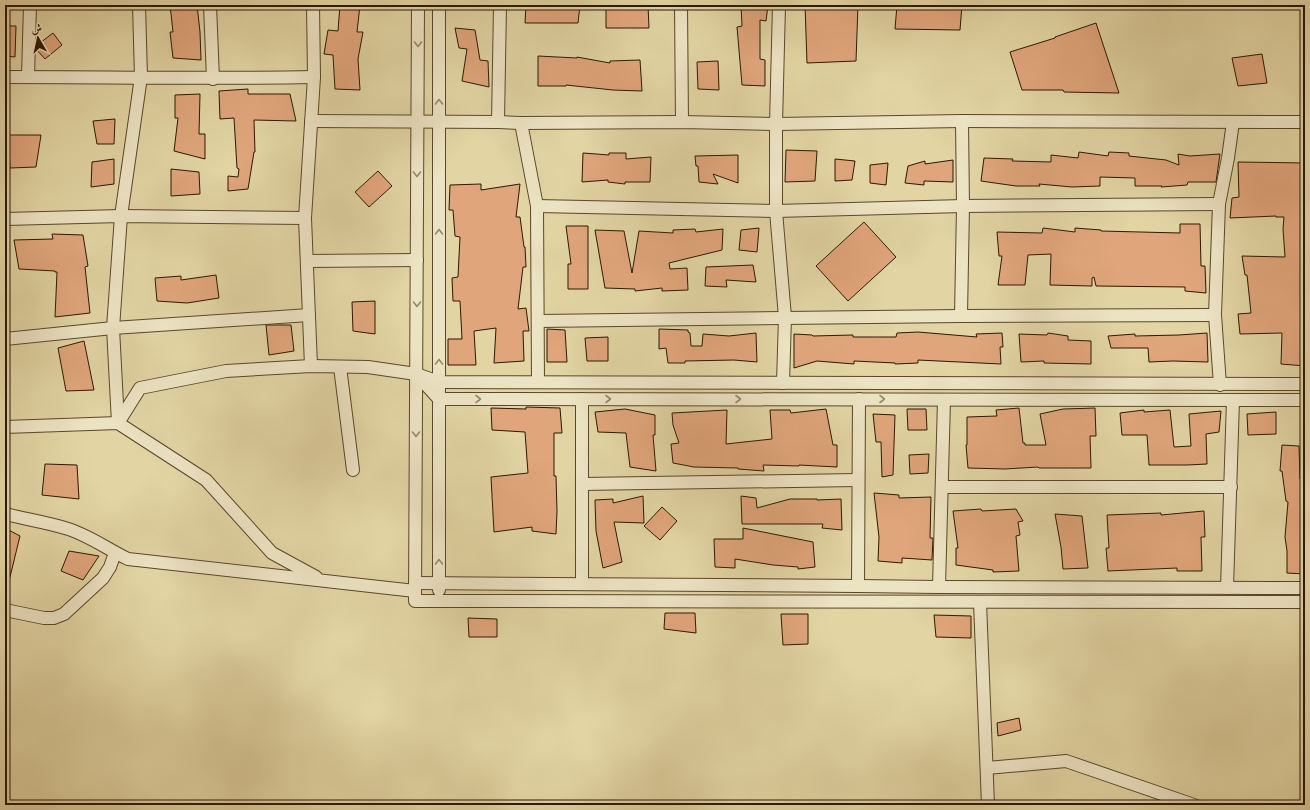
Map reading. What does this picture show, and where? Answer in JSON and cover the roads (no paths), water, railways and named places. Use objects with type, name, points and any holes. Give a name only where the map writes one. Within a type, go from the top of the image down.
[{"type":"street","points":[[28,77],[30,5]]},
{"type":"street","points":[[118,423],[113,328],[121,216],[141,77],[138,5]]},
{"type":"street","points":[[210,5],[213,79]]},
{"type":"street","points":[[311,366],[305,218],[314,77],[313,5]]},
{"type":"street","points":[[418,5],[415,601],[1305,602]]},
{"type":"street","points":[[438,601],[439,5]]},
{"type":"street","points":[[498,122],[500,5]]},
{"type":"street","points":[[681,5],[682,122]]},
{"type":"street","points":[[779,5],[776,124],[776,211],[785,317],[783,383]]},
{"type":"street","points":[[5,77],[141,77],[213,79],[314,77]]},
{"type":"street","points":[[311,121],[521,123],[682,122],[776,124],[962,121],[1305,122]]},
{"type":"street","points":[[961,316],[963,206],[962,121]]},
{"type":"street","points":[[1220,385],[1215,315],[1219,204],[1233,122]]},
{"type":"street","points":[[521,123],[537,206],[538,382]]},
{"type":"street","points":[[537,206],[776,211],[963,206],[1219,204]]},
{"type":"street","points":[[5,219],[121,216],[305,218]]},
{"type":"street","points":[[307,261],[417,260]]},
{"type":"street","points":[[5,339],[113,328],[309,315]]},
{"type":"street","points":[[538,321],[785,317],[1215,315]]},
{"type":"street","points":[[118,423],[140,388],[226,371],[311,366],[368,367],[416,374],[439,382],[1305,384]]},
{"type":"street","points":[[340,367],[353,470]]},
{"type":"street","points":[[416,374],[439,399],[1305,400]]},
{"type":"street","points":[[582,399],[582,584]]},
{"type":"street","points":[[858,586],[859,399]]},
{"type":"street","points":[[939,587],[944,400]]},
{"type":"street","points":[[1227,588],[1233,400]]},
{"type":"street","points":[[5,427],[118,423],[206,480],[272,553],[323,581]]},
{"type":"street","points":[[582,484],[858,480]]},
{"type":"street","points":[[942,487],[1230,487]]},
{"type":"street","points":[[5,514],[66,528],[95,541],[128,559],[323,581],[415,587],[439,583],[1305,588]]},
{"type":"street","points":[[5,610],[44,618],[54,618],[64,614],[103,578],[110,567],[115,553]]},
{"type":"street","points":[[980,602],[988,805]]},
{"type":"street","points":[[987,768],[1066,761],[1194,805]]}]
